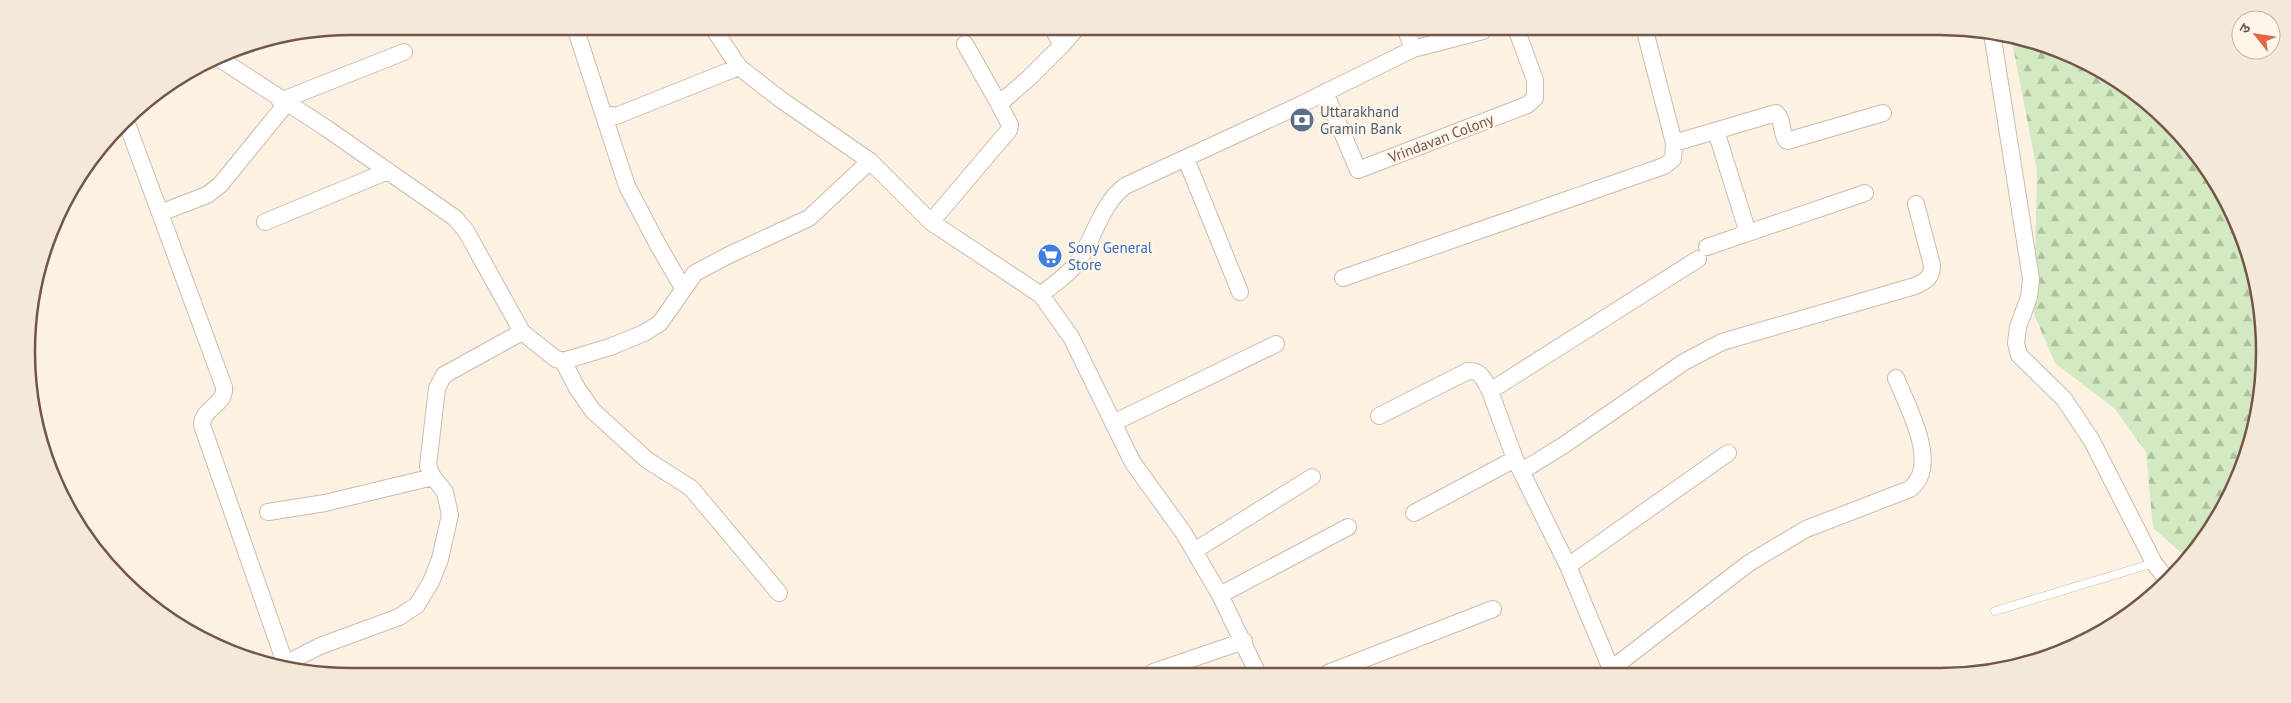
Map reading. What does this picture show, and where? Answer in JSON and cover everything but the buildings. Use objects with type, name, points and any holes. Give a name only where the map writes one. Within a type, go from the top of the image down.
[{"type":"street","points":[[578,35],[628,186],[658,245],[683,288]]},
{"type":"street","points":[[722,35],[739,67],[780,100],[870,161],[931,222],[1042,295],[1071,337],[1133,463],[1183,532],[1220,595],[1244,641],[1255,668]]},
{"type":"street","points":[[1056,35],[1062,45]]},
{"type":"street","points":[[999,104],[1029,78],[1071,35]]},
{"type":"street","points":[[1408,35],[1413,48]]},
{"type":"street","points":[[1042,295],[1075,264],[1117,192],[1125,186],[1186,159],[1413,48],[1467,35]]},
{"type":"street","name":"Vrindavan Colony","points":[[1325,92],[1358,170],[1527,105],[1535,98],[1535,80],[1518,35]]},
{"type":"street","points":[[1343,278],[1664,166],[1673,159],[1674,143],[1645,35]]},
{"type":"street","points":[[1993,40],[2031,279],[2029,297],[2018,327],[2016,343],[2019,355],[2064,399],[2092,441],[2154,563],[2163,575]]},
{"type":"street","points":[[931,222],[1010,128],[999,104],[965,44]]},
{"type":"street","points":[[160,214],[192,202],[214,190],[258,140],[283,102],[404,52]]},
{"type":"street","points":[[223,62],[445,210],[466,231],[522,332],[550,356],[563,361],[610,347],[652,329],[660,323],[683,288],[700,269],[809,218],[870,161]]},
{"type":"street","points":[[603,112],[616,116],[739,67]]},
{"type":"street","points":[[1674,143],[1776,113],[1779,116],[1784,137],[1787,141],[1883,113]]},
{"type":"street","points":[[128,128],[224,387],[223,396],[203,418],[202,425],[280,660]]},
{"type":"street","points":[[1716,131],[1748,233]]},
{"type":"street","points":[[1186,159],[1240,292]]},
{"type":"street","points":[[265,222],[388,171]]},
{"type":"street","points":[[1490,391],[1703,253],[1748,233],[1865,193]]},
{"type":"street","points":[[1414,513],[1564,445],[1684,362],[1722,342],[1915,286],[1927,280],[1932,273],[1932,264],[1916,204]]},
{"type":"street","points":[[289,662],[350,634],[399,617],[417,605],[434,574],[450,515],[446,492],[433,477],[428,466],[437,388],[444,375],[522,332]]},
{"type":"street","points":[[1114,423],[1276,344]]},
{"type":"street","points":[[563,361],[577,388],[593,411],[647,460],[691,488],[779,593]]},
{"type":"street","points":[[1379,416],[1468,371],[1476,371],[1481,374],[1490,391],[1518,465],[1568,566],[1607,668]]},
{"type":"street","points":[[1612,668],[1749,563],[1806,529],[1916,484],[1923,469],[1922,446],[1896,378]]},
{"type":"street","points":[[1568,566],[1728,453]]},
{"type":"street","points":[[268,512],[325,503],[433,477]]},
{"type":"street","points":[[1194,551],[1312,477]]},
{"type":"street","points":[[1220,595],[1348,527]]},
{"type":"street","points":[[1341,668],[1493,609]]},
{"type":"street","points":[[1165,668],[1244,641]]},
{"type":"lane","points":[[1995,610],[2154,563]]},
{"type":"green space","points":[[2013,44],[2061,59],[2098,77],[2132,100],[2163,128],[2191,159],[2214,193],[2232,230],[2245,270],[2253,310],[2256,352],[2250,413],[2232,473],[2214,510],[2182,554],[2153,528],[2146,452],[2115,409],[2055,363],[2034,314],[2037,171]]},
{"type":"place","name":"Uttarakhand Gramin Bank","points":[[1302,120]]},
{"type":"place","name":"Sony General Store","points":[[1050,256]]}]
